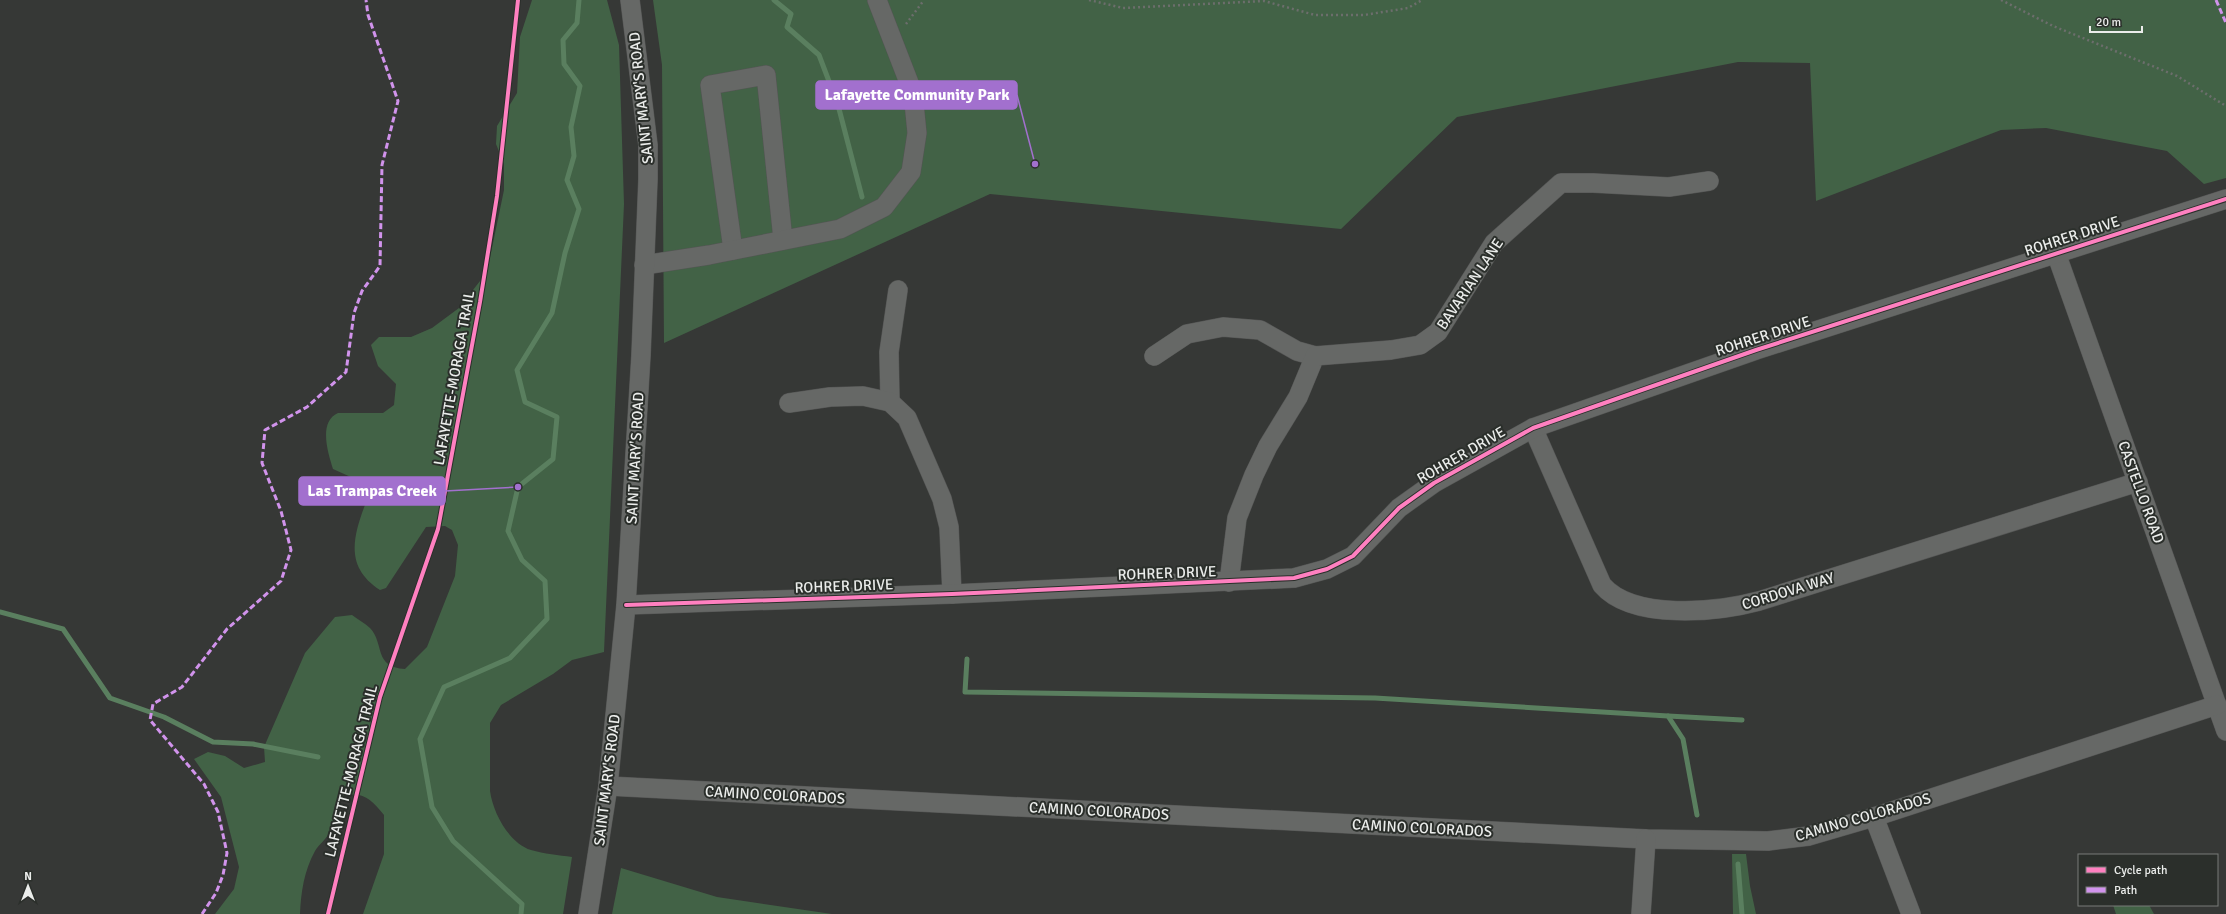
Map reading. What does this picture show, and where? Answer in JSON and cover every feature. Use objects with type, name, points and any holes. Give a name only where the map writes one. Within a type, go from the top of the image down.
[{"type":"street","name":"SAINT MARY'S ROAD","points":[[588,914],[608,786],[626,605],[644,265],[648,145],[630,0]]},
{"type":"street","points":[[644,265],[734,250],[840,229],[884,207],[911,172],[917,133],[913,93],[894,40],[877,0]]},
{"type":"street","points":[[734,250],[710,85],[766,75],[783,240]]},
{"type":"street","name":"BAVARIAN LANE","points":[[1154,356],[1187,334],[1223,327],[1260,330],[1297,351],[1316,356],[1391,350],[1420,345],[1438,332],[1494,243],[1561,183],[1593,182],[1669,187],[1709,181]]},
{"type":"street","name":"ROHRER DRIVE","points":[[626,605],[952,594],[1294,578],[1327,569],[1353,556],[1400,508],[1434,483],[1532,428],[1756,350],[2226,199]]},
{"type":"street","name":"CASTELLO ROAD","points":[[2056,253],[2226,731]]},
{"type":"street","points":[[890,402],[889,352],[898,290]]},
{"type":"street","points":[[1229,582],[1237,518],[1257,468],[1298,397],[1316,356]]},
{"type":"street","points":[[789,403],[830,397],[863,396],[890,402],[907,418],[942,499],[949,526],[952,594]]},
{"type":"street","name":"CORDOVA WAY","points":[[1532,428],[1602,585],[1609,593],[1622,600],[1646,607],[1678,610],[1736,607],[1759,601],[2138,482]]},
{"type":"street","name":"CAMINO COLORADOS","points":[[608,786],[1646,839],[1768,841],[1809,836],[1874,817],[2217,705]]},
{"type":"street","points":[[1874,817],[1911,914]]},
{"type":"street","points":[[1641,914],[1646,839]]},
{"type":"path","points":[[894,40],[924,0]]},
{"type":"path","points":[[1089,0],[1123,8],[1264,1],[1316,15],[1378,13],[1408,8],[1422,0]]},
{"type":"path","points":[[2001,0],[2053,26],[2177,76],[2226,106]]},
{"type":"green space","points":[[532,0],[607,0],[619,45],[624,204],[604,652],[572,660],[553,674],[501,705],[490,723],[490,791],[495,809],[503,826],[516,841],[531,850],[572,857],[563,914],[363,914],[384,854],[384,815],[369,800],[353,794],[338,798],[332,827],[327,837],[315,851],[311,859],[302,890],[300,914],[215,914],[234,889],[239,867],[221,797],[194,759],[208,752],[225,756],[244,768],[265,762],[264,747],[305,653],[335,617],[352,615],[366,624],[374,634],[381,654],[388,664],[405,669],[427,647],[455,576],[458,545],[452,530],[445,526],[426,527],[386,588],[380,590],[366,579],[358,566],[355,553],[355,539],[358,525],[374,480],[353,478],[333,469],[327,447],[326,430],[332,417],[338,413],[383,413],[394,405],[396,384],[378,366],[371,345],[379,337],[411,337],[432,328],[459,308],[487,272],[504,190],[504,164],[496,144],[497,126],[517,93],[520,37]]},
{"type":"green space","points":[[653,0],[2226,0],[2226,178],[2204,184],[2167,151],[2046,128],[2001,130],[1816,201],[1810,63],[1738,62],[1457,117],[1341,229],[990,194],[664,343],[662,65]]},
{"type":"green space","points":[[1732,854],[1746,854],[1750,886],[1756,914],[1733,914]]},
{"type":"green space","points":[[621,868],[717,897],[832,914],[612,914]]},
{"type":"green space","points":[[2113,906],[2150,906],[2154,914],[2116,914]]},
{"type":"waterway","points":[[521,914],[522,904],[453,841],[432,807],[420,739],[444,687],[510,658],[547,619],[545,581],[522,560],[508,531],[518,487],[553,459],[557,417],[525,402],[517,370],[552,313],[565,253],[579,209],[567,180],[574,156],[571,127],[580,86],[564,64],[563,40],[577,23],[579,0]]},
{"type":"waterway","points":[[774,0],[791,14],[787,27],[819,55],[838,105],[862,197]]},
{"type":"waterway","points":[[0,612],[63,629],[110,698],[164,717],[213,742],[253,744],[318,757]]},
{"type":"waterway","points":[[967,659],[965,692],[1375,698],[1668,716],[1683,739],[1697,815]]},
{"type":"waterway","points":[[1668,716],[1742,720]]},
{"type":"waterway","points":[[1738,864],[1742,914]]},
{"type":"marked path","points":[[202,914],[216,893],[223,875],[227,853],[218,812],[204,784],[150,720],[153,704],[182,687],[227,629],[281,581],[291,550],[281,511],[262,463],[265,430],[307,407],[346,372],[354,313],[362,291],[380,266],[382,165],[398,101],[368,15],[366,0]]},
{"type":"marked path","points":[[2216,0],[2226,23]]},
{"type":"cycle path","name":"LAFAYETTE-MORAGA TRAIL","points":[[328,914],[380,697],[438,529],[480,302],[497,196],[518,0]]},
{"type":"cycle path","points":[[626,605],[952,594],[1294,578],[1327,569],[1353,556],[1399,508],[1434,483],[1533,428],[1756,350],[2226,199]]},
{"type":"place","name":"Lafayette Community Park","points":[[1035,164]]},
{"type":"place","name":"Las Trampas Creek","points":[[518,487]]}]
